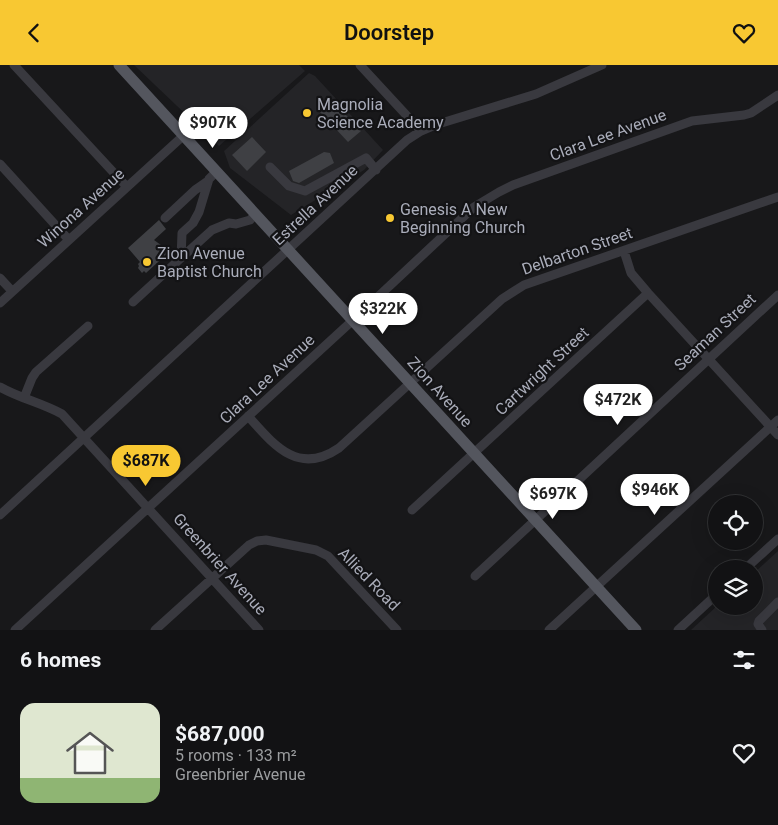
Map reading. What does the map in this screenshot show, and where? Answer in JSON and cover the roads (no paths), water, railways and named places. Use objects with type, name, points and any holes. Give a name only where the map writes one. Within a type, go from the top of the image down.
[{"type":"main road","name":"Zion Avenue","points":[[119,65],[636,630]]},
{"type":"street","points":[[14,65],[127,187]]},
{"type":"street","points":[[360,65],[421,131]]},
{"type":"street","name":"Estrella Avenue","points":[[0,515],[407,140],[435,125],[536,94],[602,65]]},
{"type":"street","name":"Clara Lee Avenue","points":[[15,630],[474,207],[513,185],[692,121],[751,113],[778,95]]},
{"type":"street","name":"Winona Avenue","points":[[0,303],[183,136]]},
{"type":"street","points":[[270,167],[289,186],[305,191],[366,158],[376,169]]},
{"type":"street","points":[[0,164],[69,240]]},
{"type":"street","points":[[181,258],[182,233],[193,223],[199,212],[208,179],[216,172]]},
{"type":"street","points":[[165,218],[195,190],[208,181]]},
{"type":"street","name":"Delbarton Street","points":[[248,416],[284,452],[302,458],[322,457],[339,448],[502,299],[524,285],[778,197]]},
{"type":"street","points":[[133,302],[212,230],[229,223],[236,225],[255,215]]},
{"type":"street","points":[[624,251],[631,273],[778,435]]},
{"type":"street","points":[[0,277],[12,291]]},
{"type":"street","name":"Cartwright Street","points":[[412,511],[648,293]]},
{"type":"street","name":"Seaman Street","points":[[475,576],[778,295]]},
{"type":"street","points":[[24,398],[36,372],[88,326]]},
{"type":"street","name":"Greenbrier Avenue","points":[[0,387],[62,413],[260,630]]},
{"type":"street","points":[[549,630],[778,420]]},
{"type":"street","name":"Allied Road","points":[[155,630],[249,545],[266,539],[324,553],[332,559],[397,630]]},
{"type":"street","points":[[755,560],[778,539]]},
{"type":"street","points":[[678,630],[708,602]]},
{"type":"street","points":[[762,630],[758,625],[759,621],[778,602]]},
{"type":"place","name":"Magnolia Science Academy","points":[[307,113]]},
{"type":"place","name":"Genesis A New Beginning Church","points":[[390,218]]},
{"type":"place","name":"Zion Avenue Baptist Church","points":[[147,262]]}]
